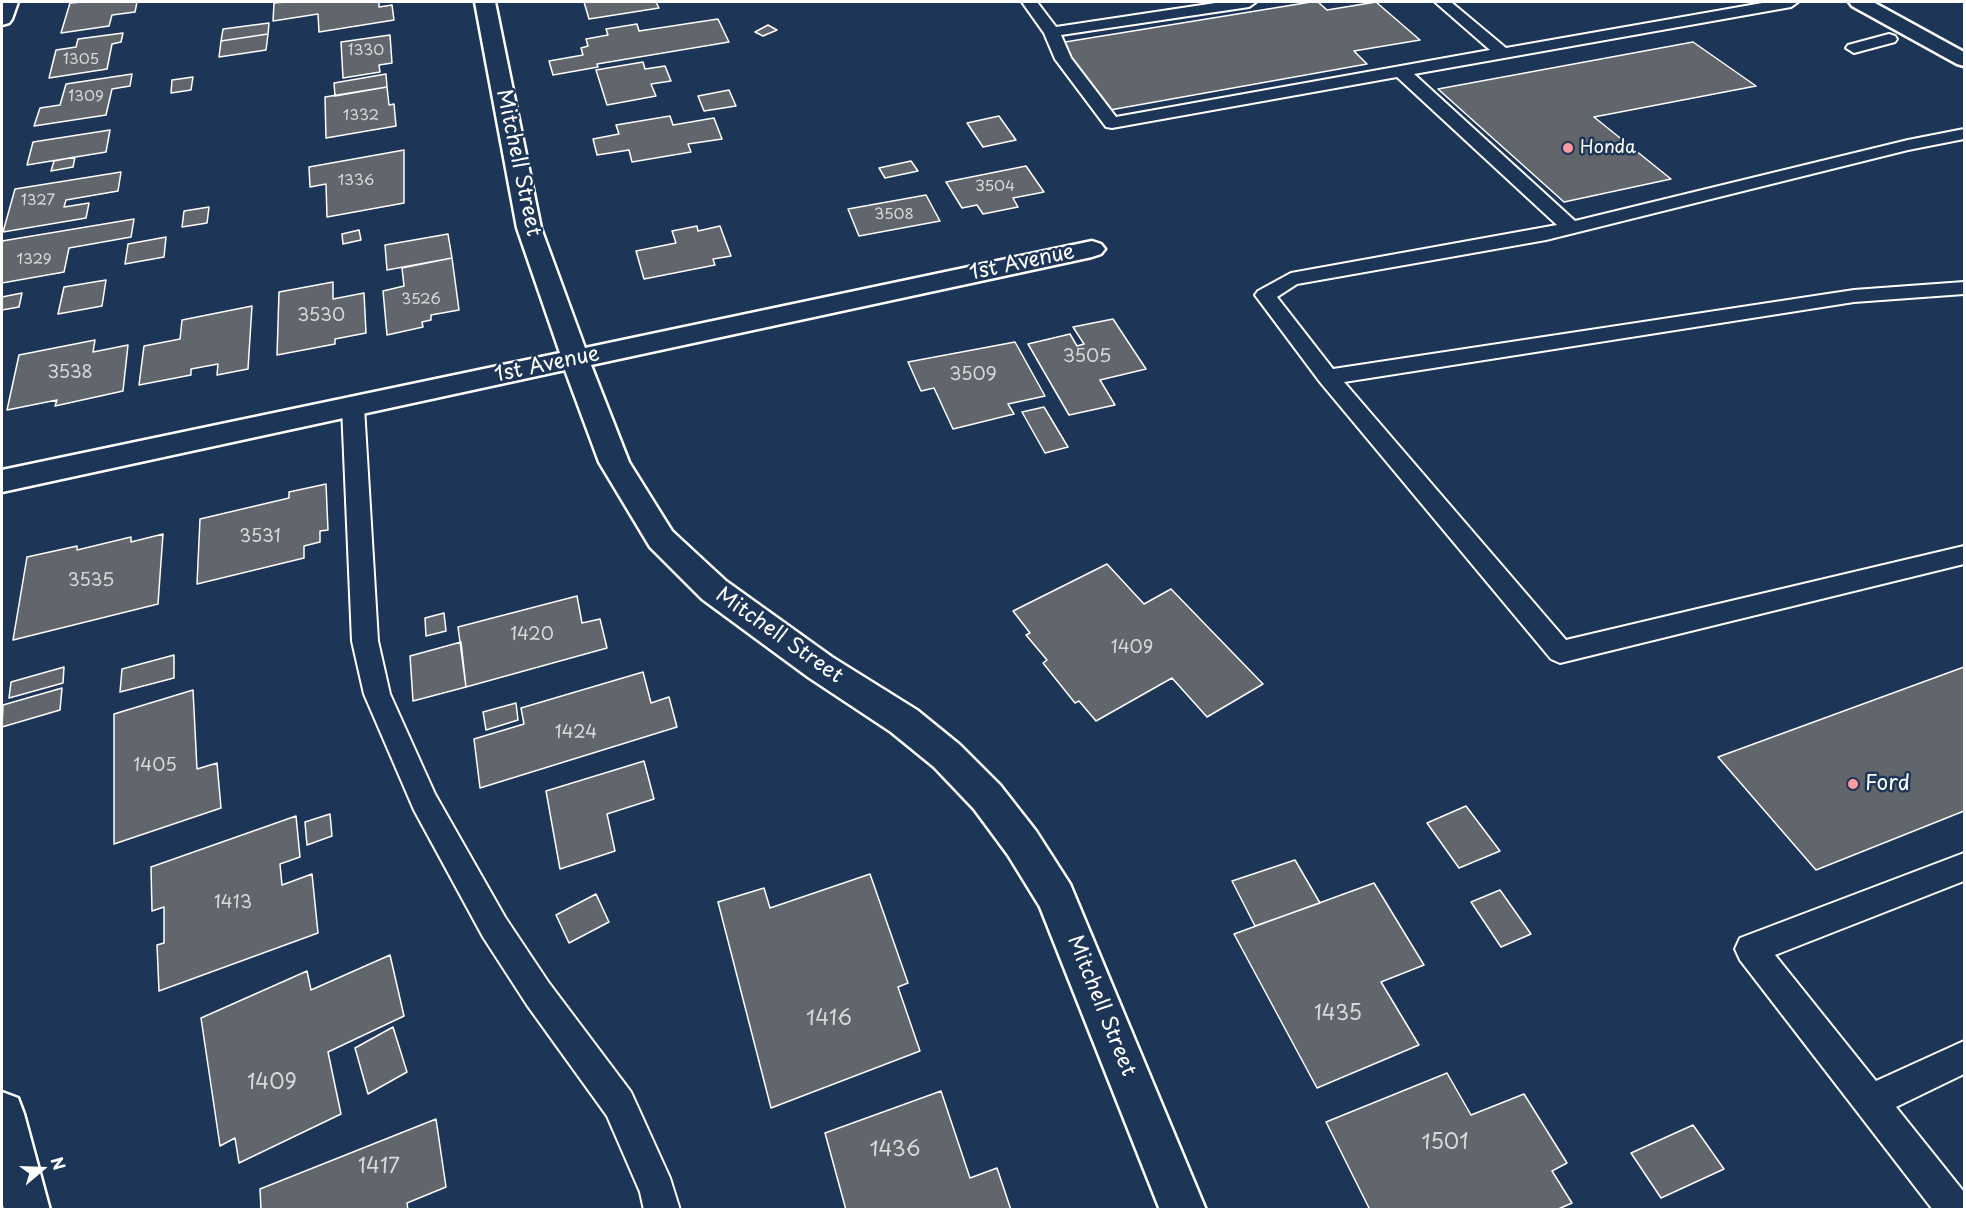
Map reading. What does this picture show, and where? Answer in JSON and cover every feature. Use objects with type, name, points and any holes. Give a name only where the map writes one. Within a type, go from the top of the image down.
[{"type":"street","points":[[2,19],[8,2]]},
{"type":"street","name":"Mitchell Street","points":[[485,2],[521,198],[531,234],[574,359],[614,462],[661,539],[714,590],[745,615],[904,721],[947,756],[987,796],[1022,843],[1056,897],[1183,1209]]},
{"type":"street","points":[[1859,2],[1919,32]]},
{"type":"street","points":[[1875,2],[1965,60]]},
{"type":"street","name":"1st Avenue","points":[[2,481],[1092,249]]},
{"type":"street","points":[[2,1114],[27,1209]]},
{"type":"lane","points":[[1029,2],[1052,32],[1063,59],[1112,123],[1791,2]]},
{"type":"lane","points":[[1052,32],[1192,5],[1249,2]]},
{"type":"lane","points":[[1442,2],[1503,53]]},
{"type":"lane","points":[[1854,48],[1888,39]]},
{"type":"lane","points":[[1401,71],[1571,228]]},
{"type":"lane","points":[[1965,134],[1908,145],[1571,228],[1291,279],[1265,296],[1328,377],[1560,652],[1965,555]]},
{"type":"lane","points":[[1328,377],[1854,296],[1965,288]]},
{"type":"lane","points":[[353,407],[365,641],[378,694],[424,801],[489,918],[538,994],[578,1045],[619,1104],[657,1191],[662,1209]]},
{"type":"lane","points":[[1956,1209],[1751,949],[1965,867]]},
{"type":"lane","points":[[1871,1101],[1965,1057]]},
{"type":"building","points":[[137,2],[135,12],[112,15],[109,26],[61,33],[70,3]]},
{"type":"building","points":[[379,2],[379,7],[392,5],[394,20],[319,32],[318,14],[273,21],[274,3]]},
{"type":"building","points":[[584,2],[656,2],[659,8],[589,19]]},
{"type":"building","points":[[1318,2],[1327,10],[1376,2],[1420,40],[1354,51],[1367,64],[1110,110],[1059,43]]},
{"type":"building","points":[[718,19],[729,42],[597,64],[598,67],[553,75],[549,61],[583,55],[581,48],[588,46],[586,39],[608,35],[606,29],[637,24],[639,31]]},
{"type":"building","points":[[269,23],[268,34],[221,41],[223,29]]},
{"type":"building","points":[[768,25],[777,30],[763,36],[755,32]]},
{"type":"building","points":[[123,33],[121,42],[112,44],[107,69],[49,78],[56,50],[76,47],[78,39]]},
{"type":"building","points":[[268,34],[266,50],[219,57],[221,41]]},
{"type":"building","points":[[390,35],[392,63],[379,65],[380,72],[343,78],[341,42]]},
{"type":"building","name":"Honda","points":[[1693,42],[1756,86],[1594,117],[1671,179],[1564,202],[1438,89]]},
{"type":"building","points":[[643,62],[645,69],[665,66],[671,81],[651,84],[656,96],[607,105],[596,70]]},
{"type":"building","points":[[132,74],[130,86],[112,89],[106,115],[34,126],[40,108],[60,105],[66,84]]},
{"type":"building","points":[[386,74],[387,87],[335,96],[334,83]]},
{"type":"building","points":[[193,77],[191,90],[171,93],[172,80]]},
{"type":"building","points":[[387,87],[389,105],[394,104],[396,126],[326,138],[325,97]]},
{"type":"building","points":[[729,90],[736,106],[704,111],[698,96]]},
{"type":"building","points":[[670,116],[673,125],[714,118],[722,139],[688,144],[691,152],[632,162],[629,150],[597,155],[593,139],[619,134],[616,125]]},
{"type":"building","points":[[999,116],[1016,140],[983,147],[967,123]]},
{"type":"building","points":[[110,130],[106,152],[27,165],[33,142]]},
{"type":"building","points":[[404,150],[404,203],[327,217],[326,184],[310,187],[309,167]]},
{"type":"building","points":[[75,157],[73,167],[51,171],[54,161]]},
{"type":"building","points":[[911,161],[918,171],[885,178],[879,168]]},
{"type":"building","points":[[1026,166],[1044,192],[1013,198],[1018,207],[983,214],[977,205],[962,208],[946,182]]},
{"type":"building","points":[[121,172],[118,191],[66,200],[64,207],[89,203],[86,218],[3,232],[15,189]]},
{"type":"building","points":[[926,195],[940,221],[859,236],[848,209]]},
{"type":"building","points":[[209,207],[207,223],[182,227],[184,211]]},
{"type":"building","points":[[134,219],[131,237],[69,248],[64,272],[2,283],[2,241]]},
{"type":"building","points":[[697,226],[698,231],[720,226],[731,256],[713,259],[715,265],[644,279],[636,251],[676,243],[672,231]]},
{"type":"building","points":[[359,230],[361,240],[343,244],[342,234]]},
{"type":"building","points":[[448,234],[452,258],[387,270],[385,245]]},
{"type":"building","points":[[166,237],[164,257],[125,264],[128,244]]},
{"type":"building","points":[[452,258],[459,310],[431,315],[431,320],[422,322],[423,327],[387,335],[383,291],[404,286],[402,268]]},
{"type":"building","points":[[106,280],[102,306],[58,314],[64,287]]},
{"type":"building","points":[[333,282],[333,299],[364,293],[366,333],[335,339],[335,344],[277,355],[279,292]]},
{"type":"building","points":[[22,293],[19,307],[2,310],[2,297]]},
{"type":"building","points":[[252,306],[248,369],[217,375],[218,364],[191,369],[191,375],[139,385],[144,346],[180,339],[182,320]]},
{"type":"building","points":[[1113,319],[1146,369],[1100,380],[1115,405],[1069,415],[1028,344],[1070,334],[1077,346],[1084,344],[1073,327]]},
{"type":"building","points":[[95,340],[93,352],[128,345],[123,391],[55,406],[57,400],[7,410],[19,355]]},
{"type":"building","points":[[1015,342],[1045,396],[1008,404],[1014,414],[953,429],[934,388],[921,391],[908,362]]},
{"type":"building","points":[[1044,407],[1068,447],[1045,453],[1022,412]]},
{"type":"building","points":[[326,484],[328,530],[320,531],[320,542],[304,546],[304,558],[197,584],[200,519],[289,498],[289,492]]},
{"type":"building","points":[[163,534],[158,604],[13,640],[27,557],[77,546],[77,550],[131,537],[131,542]]},
{"type":"building","points":[[1107,564],[1144,604],[1171,589],[1263,684],[1207,717],[1172,678],[1096,721],[1079,701],[1075,703],[1043,663],[1047,660],[1026,635],[1030,633],[1013,611]]},
{"type":"building","points":[[577,596],[582,623],[600,619],[607,648],[466,687],[458,627]]},
{"type":"building","points":[[444,613],[446,631],[426,636],[425,618]]},
{"type":"building","points":[[461,642],[466,687],[413,701],[410,656]]},
{"type":"building","points":[[174,655],[174,678],[120,692],[122,669]]},
{"type":"building","points":[[64,667],[63,683],[9,698],[11,682]]},
{"type":"building","name":"Ford","points":[[1964,667],[1964,811],[1816,870],[1718,757]]},
{"type":"building","points":[[643,672],[651,703],[669,697],[677,727],[480,788],[474,739],[524,724],[521,708]]},
{"type":"building","points":[[62,688],[60,710],[2,727],[3,705]]},
{"type":"building","points":[[193,690],[197,769],[217,763],[221,808],[114,844],[114,714]]},
{"type":"building","points":[[516,703],[518,720],[486,730],[483,712]]},
{"type":"building","points":[[644,761],[654,799],[607,814],[615,851],[560,869],[546,791]]},
{"type":"building","points":[[1466,806],[1500,851],[1459,868],[1427,823]]},
{"type":"building","points":[[330,814],[332,836],[307,845],[305,822]]},
{"type":"building","points":[[296,816],[300,857],[280,864],[282,885],[312,874],[318,933],[159,991],[157,945],[164,943],[164,907],[152,911],[151,867]]},
{"type":"building","points":[[1295,860],[1320,903],[1255,926],[1232,881]]},
{"type":"building","points":[[870,874],[908,983],[898,987],[920,1051],[771,1108],[718,902],[764,888],[770,908]]},
{"type":"building","points":[[1374,883],[1424,965],[1381,982],[1419,1045],[1317,1088],[1234,934]]},
{"type":"building","points":[[1500,890],[1531,934],[1501,947],[1471,902]]},
{"type":"building","points":[[596,894],[609,922],[569,943],[556,915]]},
{"type":"building","points":[[390,955],[404,1016],[328,1052],[341,1114],[239,1163],[235,1138],[220,1146],[201,1018],[307,971],[311,990]]},
{"type":"building","points":[[393,1027],[407,1072],[368,1094],[355,1048]]},
{"type":"building","points":[[1447,1073],[1471,1115],[1524,1094],[1567,1163],[1552,1171],[1572,1203],[1556,1210],[1370,1210],[1326,1122]]},
{"type":"building","points":[[941,1091],[970,1178],[997,1168],[1011,1210],[846,1210],[825,1133]]},
{"type":"building","points":[[436,1119],[446,1187],[407,1203],[408,1210],[261,1210],[260,1189]]},
{"type":"building","points":[[1693,1125],[1724,1169],[1661,1198],[1631,1153]]},
{"type":"place","name":"Honda","points":[[1568,148]]},
{"type":"place","name":"Ford","points":[[1853,784]]}]
